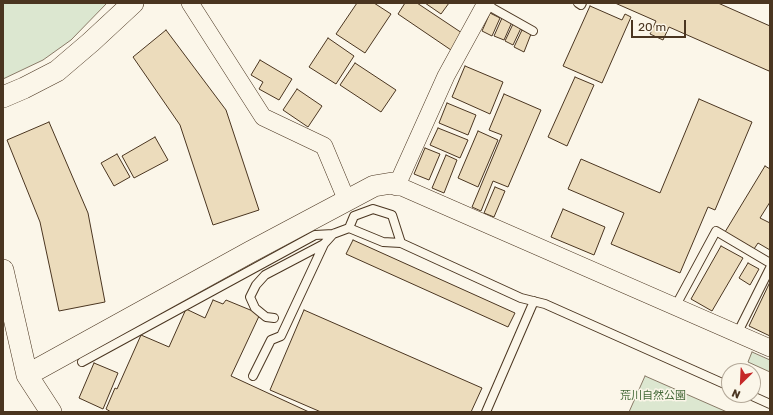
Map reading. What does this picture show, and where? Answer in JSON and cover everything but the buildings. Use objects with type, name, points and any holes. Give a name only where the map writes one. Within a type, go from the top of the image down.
[{"type":"street","points":[[3,97],[57,71],[133,3]]},
{"type":"street","points":[[190,3],[263,117],[324,146],[347,201]]},
{"type":"street","points":[[396,185],[446,76],[486,4]]},
{"type":"street","points":[[27,374],[374,186],[392,183],[675,308],[770,348]]},
{"type":"street","points":[[3,270],[27,374],[51,412]]},
{"type":"lane","points":[[578,3],[581,5],[582,3]]},
{"type":"lane","points":[[486,4],[533,31]]},
{"type":"lane","points":[[82,362],[315,235],[333,234],[348,228],[354,216],[373,209],[392,215],[401,243]]},
{"type":"lane","points":[[348,228],[383,242],[401,243],[521,298],[545,304],[721,382]]},
{"type":"lane","points":[[675,308],[716,231],[770,263]]},
{"type":"lane","points":[[254,376],[271,340],[281,336],[324,244],[333,234]]},
{"type":"lane","points":[[274,318],[266,317],[255,308],[250,297],[256,285],[265,275],[324,244]]},
{"type":"lane","points":[[737,334],[770,268]]},
{"type":"lane","points":[[486,412],[534,301]]},
{"type":"green space","points":[[3,3],[107,3],[71,40],[43,60],[3,79]]},
{"type":"green space","points":[[752,352],[770,360],[770,372],[761,368],[761,363],[748,362]]},
{"type":"green space","name":"荒川自然公園","points":[[645,376],[727,412],[629,412]]}]
